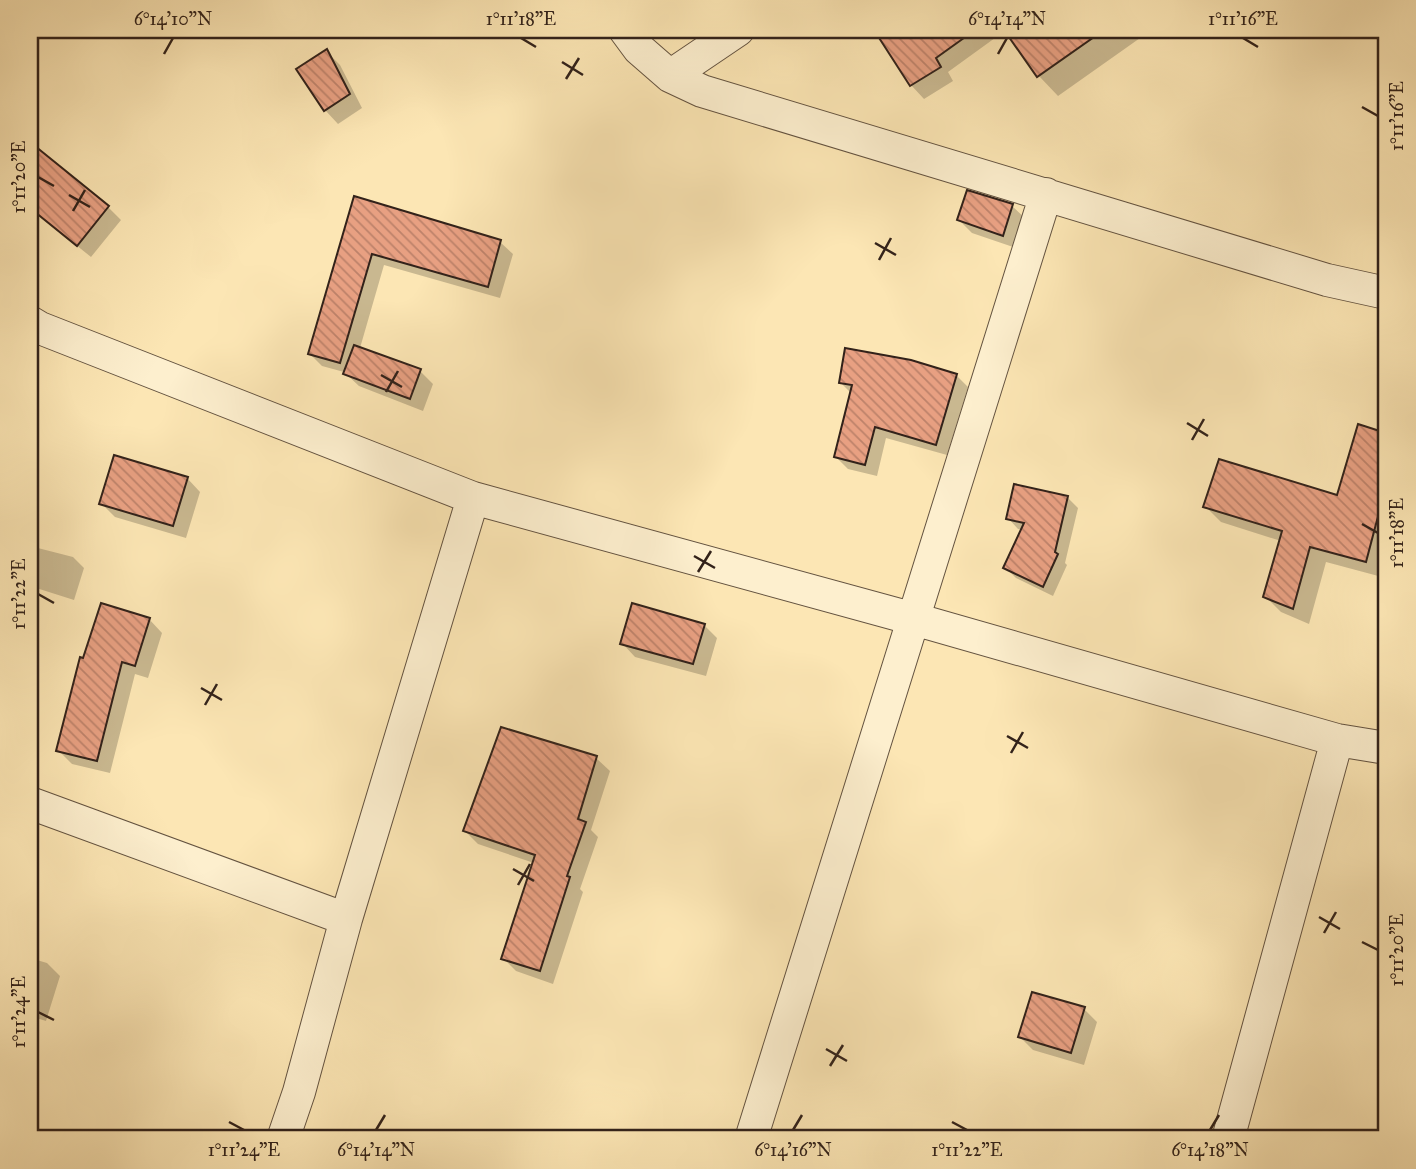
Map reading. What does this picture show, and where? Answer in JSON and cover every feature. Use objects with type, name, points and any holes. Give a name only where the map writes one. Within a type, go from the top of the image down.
[{"type":"street","points":[[625,30],[639,49],[670,76],[702,91],[1327,280],[1386,293]]},
{"type":"street","points":[[670,76],[738,30]]},
{"type":"street","points":[[751,1139],[1046,194]]},
{"type":"street","points":[[30,322],[473,498],[914,619],[1337,740],[1386,748]]},
{"type":"street","points":[[283,1139],[299,1092],[346,919],[473,498]]},
{"type":"street","points":[[1228,1139],[1337,740]]},
{"type":"street","points":[[30,803],[346,919]]},
{"type":"building","points":[[874,30],[975,30],[936,58],[941,67],[910,86]]},
{"type":"building","points":[[1004,30],[1104,30],[1037,77]]},
{"type":"building","points":[[327,49],[350,94],[324,111],[296,69]]},
{"type":"building","points":[[30,142],[109,206],[77,246],[30,208]]},
{"type":"building","points":[[967,190],[1013,204],[1003,236],[957,220]]},
{"type":"building","points":[[354,196],[501,240],[488,287],[372,254],[340,363],[308,354]]},
{"type":"building","points":[[354,345],[421,369],[410,399],[343,374]]},
{"type":"building","points":[[845,348],[911,360],[957,374],[936,445],[875,427],[865,465],[834,457],[852,385],[839,383]]},
{"type":"building","points":[[1358,424],[1386,433],[1386,486],[1366,562],[1310,547],[1293,609],[1263,597],[1282,531],[1203,507],[1219,459],[1337,495]]},
{"type":"building","points":[[114,455],[188,477],[173,526],[99,504]]},
{"type":"building","points":[[1014,484],[1068,496],[1055,552],[1058,554],[1043,587],[1003,568],[1024,523],[1006,519]]},
{"type":"building","points":[[101,603],[150,618],[135,666],[122,662],[97,761],[56,751],[80,657],[83,658]]},
{"type":"building","points":[[632,603],[705,624],[693,664],[620,644]]},
{"type":"building","points":[[501,727],[597,756],[578,819],[586,822],[567,876],[570,877],[540,971],[501,959],[535,855],[463,831]]},
{"type":"building","points":[[1032,992],[1085,1007],[1071,1053],[1018,1037]]}]
